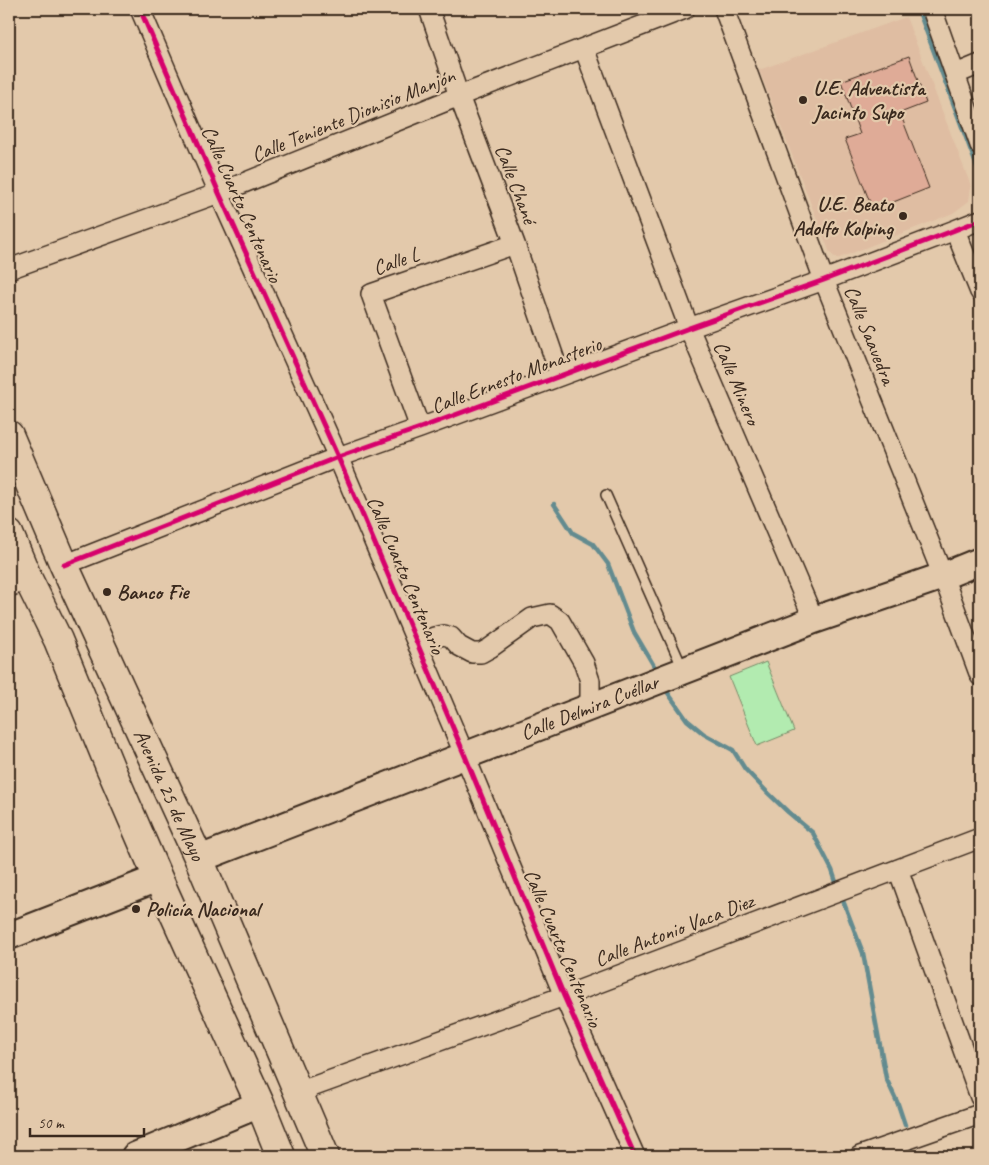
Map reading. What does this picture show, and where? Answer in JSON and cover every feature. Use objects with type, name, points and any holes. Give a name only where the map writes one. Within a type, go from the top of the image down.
[{"type":"main road","name":"Avenida 25 de Mayo","points":[[9,434],[64,565],[199,859],[325,1156]]},
{"type":"main road","name":"Avenida 25 de Mayo","points":[[9,534],[18,583],[58,640],[110,767],[260,1104],[281,1156]]},
{"type":"main road","name":"Calle Delmira Cuéllar","points":[[199,859],[814,620],[943,576],[980,561]]},
{"type":"main road","points":[[58,640],[72,652],[98,702],[105,706],[113,705],[120,686]]},
{"type":"main road","points":[[110,767],[112,752],[122,745],[135,747],[154,762]]},
{"type":"main road","points":[[9,936],[158,878]]},
{"type":"main road","points":[[136,1156],[260,1104]]},
{"type":"street","name":"Calle Cuarto Centenario","points":[[140,9],[219,193],[338,457],[465,756],[564,996],[635,1156]]},
{"type":"street","name":"Calle Chané","points":[[428,9],[458,96],[515,244],[560,375]]},
{"type":"street","name":"Calle Teniente Dionisio Manjón","points":[[9,269],[219,193],[458,96],[685,9]]},
{"type":"street","name":"Calle Saavedra","points":[[724,9],[824,280],[943,576],[980,676]]},
{"type":"street","points":[[932,9],[980,145]]},
{"type":"street","name":"Calle Minero","points":[[584,48],[690,328],[814,620]]},
{"type":"street","points":[[956,74],[980,64]]},
{"type":"street","name":"Calle Ernesto Monasterio","points":[[64,565],[338,457],[824,280],[980,220]]},
{"type":"street","points":[[955,230],[980,292]]},
{"type":"street","name":"Calle L","points":[[420,428],[371,294],[515,244]]},
{"type":"street","points":[[418,646],[434,637],[444,635],[452,637],[459,646],[472,653],[481,652],[490,648],[532,618],[550,614],[560,621],[584,663],[590,681],[590,707]]},
{"type":"street","name":"Calle Antonio Vaca Diez","points":[[298,1092],[564,996],[980,838]]},
{"type":"street","points":[[898,869],[980,1097]]},
{"type":"street","points":[[860,1156],[980,1114]]},
{"type":"lane","points":[[606,495],[684,671]]},
{"type":"shaded area","points":[[906,17],[971,186],[969,201],[953,213],[837,259],[830,253],[759,70]]},
{"type":"green space","points":[[766,662],[794,731],[757,746],[729,677]]},
{"type":"building","points":[[909,56],[926,103],[900,113],[929,188],[873,210],[845,139],[860,134],[841,81]]},
{"type":"waterway","points":[[918,9],[980,175]]},
{"type":"waterway","points":[[554,504],[573,533],[593,544],[608,564],[634,632],[657,671]]},
{"type":"waterway","points":[[668,693],[687,720],[704,734],[733,750],[745,769],[767,792],[813,833],[836,882]]},
{"type":"waterway","points":[[842,898],[863,953],[886,1078],[905,1125]]},
{"type":"waterway","points":[[911,1148],[914,1156]]},
{"type":"cycle path","points":[[140,9],[219,193],[338,457],[465,756],[564,996],[635,1156]]},
{"type":"cycle path","points":[[64,565],[338,457],[824,280],[980,220]]},
{"type":"place","name":"U.E. Adventista Jacinto Supo","points":[[803,100]]},
{"type":"place","name":"U.E. Beato Adolfo Kolping","points":[[903,216]]},
{"type":"place","name":"Banco Fie","points":[[107,592]]},
{"type":"place","name":"Policía Nacional","points":[[136,909]]}]
